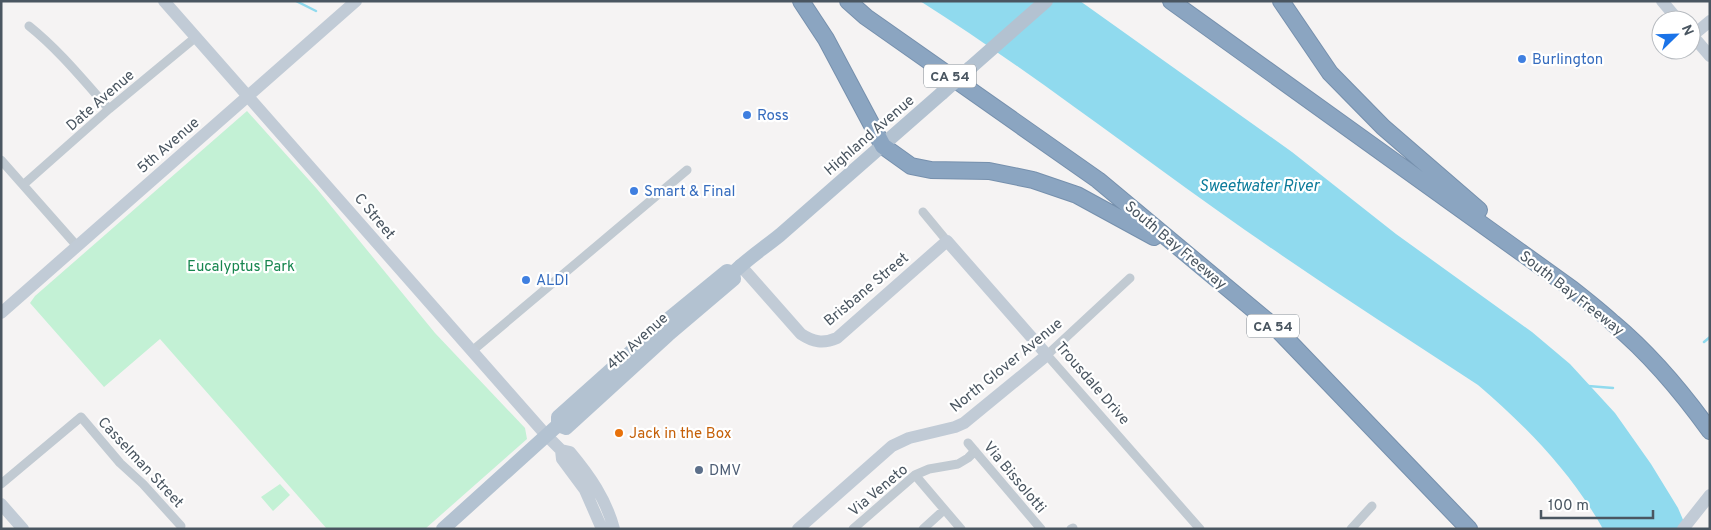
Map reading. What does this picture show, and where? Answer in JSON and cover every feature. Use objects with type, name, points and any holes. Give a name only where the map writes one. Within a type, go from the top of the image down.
[{"type":"highway","points":[[801,1],[826,39],[883,146],[911,166],[931,170],[989,171],[1033,180],[1077,195],[1122,218],[1199,264]]},
{"type":"highway","name":"South Bay Freeway","points":[[848,1],[874,22],[1098,180],[1278,330],[1469,529]]},
{"type":"highway","name":"South Bay Freeway","points":[[1171,1],[1572,289],[1615,324],[1661,370],[1710,431]]},
{"type":"highway","points":[[1281,1],[1330,73],[1383,127],[1493,222],[1513,246]]},
{"type":"main road","name":"Highland Avenue","points":[[759,252],[883,146],[1046,1]]},
{"type":"main road","name":"4th Avenue","points":[[443,529],[558,425],[566,428],[668,335],[734,279],[737,269],[759,252]]},
{"type":"street","name":"C Street","points":[[164,1],[546,435],[561,450],[570,452],[596,487],[608,508],[614,529]]},
{"type":"street","name":"5th Avenue","points":[[1,314],[356,1]]},
{"type":"street","points":[[30,26],[67,62],[109,109]]},
{"type":"street","name":"Date Avenue","points":[[23,185],[109,109],[196,37]]},
{"type":"street","points":[[1701,46],[1710,56]]},
{"type":"street","points":[[1,160],[77,246]]},
{"type":"street","points":[[472,351],[687,170]]},
{"type":"street","name":"Trousdale Drive","points":[[923,212],[1200,529]]},
{"type":"street","name":"Brisbane Street","points":[[737,269],[801,334],[809,339],[823,342],[837,338],[947,240]]},
{"type":"street","name":"North Glover Avenue","points":[[798,529],[892,446],[909,438],[964,423],[1047,355],[1130,278]]},
{"type":"street","name":"Casselman Street","points":[[1,484],[81,417],[120,463],[143,484],[182,526]]},
{"type":"street","name":"Via Bissolotti","points":[[968,443],[1041,529]]},
{"type":"street","name":"C Street","points":[[561,450],[562,459],[585,490],[602,529]]},
{"type":"street","name":"Via Veneto","points":[[853,529],[915,474],[929,469],[958,464],[975,451]]},
{"type":"street","points":[[915,474],[961,529]]},
{"type":"street","points":[[1683,529],[1710,495]]},
{"type":"street","points":[[1,504],[23,529]]},
{"type":"street","points":[[1351,529],[1372,506]]},
{"type":"street","points":[[923,529],[944,510]]},
{"type":"green space","name":"Eucalyptus Park","points":[[247,111],[317,189],[435,333],[525,428],[527,439],[425,529],[327,529],[160,339],[104,387],[30,303],[35,296]]},
{"type":"green space","points":[[280,484],[290,495],[273,511],[261,497]]},
{"type":"water","name":"Sweetwater River","points":[[920,1],[1080,1],[1292,152],[1396,234],[1532,332],[1570,364],[1615,413],[1651,464],[1678,508],[1687,529],[1603,529],[1577,488],[1547,451],[1514,417],[1478,385],[1274,250],[1003,56]]},
{"type":"waterway","points":[[296,1],[316,11]]},
{"type":"waterway","points":[[1704,342],[1710,337]]},
{"type":"waterway","points":[[1588,386],[1613,388]]},
{"type":"place","name":"Burlington","points":[[1522,59]]},
{"type":"place","name":"Ross","points":[[747,115]]},
{"type":"place","name":"Smart & Final","points":[[634,191]]},
{"type":"place","name":"ALDI","points":[[526,280]]},
{"type":"place","name":"Jack in the Box","points":[[619,433]]},
{"type":"place","name":"DMV","points":[[699,470]]}]
